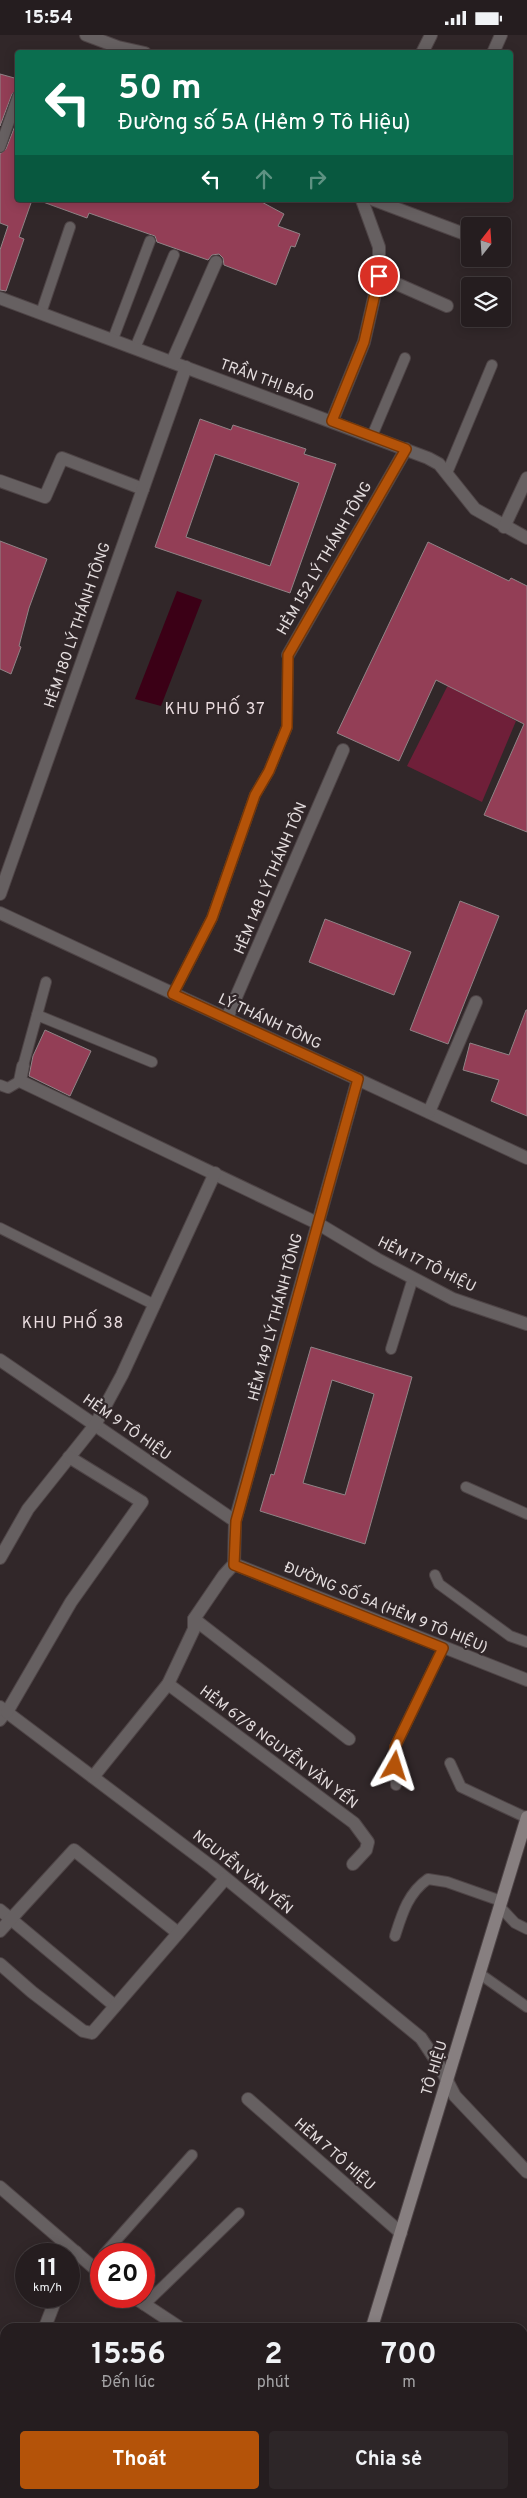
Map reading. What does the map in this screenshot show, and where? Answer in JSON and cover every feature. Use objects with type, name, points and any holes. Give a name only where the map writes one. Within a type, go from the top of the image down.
[{"type":"street","points":[[86,35],[131,50]]},
{"type":"street","points":[[424,50],[431,35]]},
{"type":"street","points":[[494,50],[501,35]]},
{"type":"street","points":[[332,421],[364,342],[379,276],[379,247],[363,202]]},
{"type":"street","points":[[379,202],[461,233]]},
{"type":"street","points":[[172,362],[216,262]]},
{"type":"street","points":[[379,276],[447,306]]},
{"type":"street","name":"TRẦN THỊ BÁO","points":[[0,298],[428,458],[447,473],[466,500],[475,509],[504,527],[527,538]]},
{"type":"street","name":"HẺM 180 LÝ THÁNH TÔNG","points":[[0,894],[186,367]]},
{"type":"street","name":"HẺM 152 LÝ THÁNH TÔNG","points":[[288,655],[406,449]]},
{"type":"street","points":[[0,481],[45,497],[62,458],[143,489]]},
{"type":"street","points":[[504,527],[527,478]]},
{"type":"street","name":"HẺM 148 LÝ THÁNH TÔN","points":[[227,1019],[343,750]]},
{"type":"street","name":"LÝ THÁNH TÔNG","points":[[0,913],[527,1158]]},
{"type":"street","points":[[429,1113],[476,1002]]},
{"type":"street","points":[[19,1063],[20,1081]]},
{"type":"street","name":"HẺM 149 LÝ THÁNH TÔNG","points":[[234,1565],[236,1521],[358,1079]]},
{"type":"street","name":"HẺM 17 TÔ HIỆU","points":[[20,1081],[216,1173],[317,1223],[453,1299],[527,1324]]},
{"type":"street","points":[[0,1558],[28,1509],[95,1425],[122,1375],[216,1173]]},
{"type":"street","name":"HẺM 9 TÔ HIỆU","points":[[0,1360],[236,1521]]},
{"type":"street","points":[[2,1713],[71,1602],[142,1502],[69,1457]]},
{"type":"street","points":[[93,1777],[168,1684],[194,1629],[194,1619],[224,1575],[234,1565]]},
{"type":"street","name":"ĐƯỜNG SỐ 5A (HẺM 9 TÔ HIỆU)","points":[[234,1565],[527,1680]]},
{"type":"street","points":[[194,1619],[349,1739]]},
{"type":"street","name":"HẺM 67/8 NGUYỄN VĂN YẾN","points":[[168,1684],[354,1823],[368,1841],[366,1850],[353,1864]]},
{"type":"street","name":"NGUYỄN VĂN YẾN","points":[[2,1713],[93,1777],[225,1879],[421,2038],[439,2065],[455,2096],[527,2172]]},
{"type":"street","name":"TÔ HIỆU","points":[[373,2323],[527,1817]]},
{"type":"street","points":[[0,1931],[74,1850],[178,1933]]},
{"type":"street","points":[[0,1964],[32,1992],[88,2033],[92,2033],[225,1879]]},
{"type":"street","points":[[0,1910],[116,2006]]},
{"type":"street","name":"HẺM 7 TÔ HIỆU","points":[[248,2099],[401,2233]]},
{"type":"street","points":[[0,2187],[65,2243]]},
{"type":"street","points":[[80,2255],[90,2264]]},
{"type":"street","points":[[46,2323],[53,2308]]},
{"type":"street","points":[[149,2308],[173,2323]]},
{"type":"lane","points":[[0,147],[15,104]]},
{"type":"lane","points":[[41,313],[70,227]]},
{"type":"lane","points":[[113,339],[150,241]]},
{"type":"lane","points":[[135,348],[174,255]]},
{"type":"lane","points":[[372,436],[405,358]]},
{"type":"lane","points":[[447,473],[492,365]]},
{"type":"lane","name":"HẺM 152 LÝ THÁNH TÔNG","points":[[173,994],[212,918],[255,795],[269,771],[287,727],[288,655]]},
{"type":"lane","points":[[19,1063],[37,1015],[46,981]]},
{"type":"lane","points":[[37,1015],[152,1062]]},
{"type":"lane","points":[[0,1085],[8,1088],[20,1081]]},
{"type":"lane","points":[[0,1228],[155,1305]]},
{"type":"lane","points":[[391,1349],[413,1278]]},
{"type":"lane","points":[[466,1487],[527,1515]]},
{"type":"lane","points":[[435,1575],[439,1584],[510,1637],[527,1642]]},
{"type":"lane","points":[[396,1785],[395,1747],[443,1648]]},
{"type":"lane","points":[[450,1763],[461,1787],[527,1817]]},
{"type":"lane","points":[[395,1936],[402,1915],[415,1888],[428,1879],[447,1882],[500,1904],[515,1923],[527,1929]]},
{"type":"lane","points":[[480,1974],[527,2007]]},
{"type":"lane","points":[[113,2243],[192,2155]]},
{"type":"lane","points":[[155,2294],[239,2213]]},
{"type":"shaded area","points":[[177,591],[202,600],[161,706],[135,699]]},
{"type":"shaded area","points":[[448,685],[516,721],[482,802],[407,766]]},
{"type":"building","points":[[0,74],[15,78],[15,92],[12,94],[0,126]]},
{"type":"building","points":[[15,126],[15,202],[31,202],[19,237],[24,239],[6,291],[0,290],[0,250],[8,226],[0,223],[0,154],[6,149]]},
{"type":"building","points":[[43,202],[262,202],[284,214],[278,226],[300,234],[295,247],[291,246],[276,285],[224,265],[223,258],[219,254],[212,255],[208,260],[157,242],[155,236],[89,213],[87,218]]},
{"type":"building","points":[[200,419],[231,430],[233,425],[306,449],[304,454],[336,464],[290,593],[155,547]],"holes":[[[215,454],[299,483],[270,566],[186,537]]]},
{"type":"building","points":[[0,541],[47,559],[29,608],[19,646],[21,647],[11,674],[0,669]]},
{"type":"building","points":[[428,542],[509,581],[511,578],[527,586],[527,832],[484,815],[524,724],[436,680],[399,761],[337,733]]},
{"type":"building","points":[[460,901],[499,916],[448,1044],[410,1030]]},
{"type":"building","points":[[325,919],[411,952],[394,995],[309,962]]},
{"type":"building","points":[[526,1010],[527,1116],[491,1101],[499,1080],[463,1070],[470,1043],[509,1055]]},
{"type":"building","points":[[45,1030],[91,1051],[70,1096],[29,1076],[33,1056]]},
{"type":"building","points":[[311,1347],[412,1377],[365,1544],[260,1511],[271,1474],[274,1475]],"holes":[[[332,1380],[374,1394],[345,1495],[303,1483]]]},
{"type":"district","name":"KHU PHỐ 37","points":[[215,708]]},
{"type":"district","name":"KHU PHỐ 38","points":[[73,1322]]},
{"type":"route","points":[[379,276],[364,342],[332,421],[406,449],[288,655],[287,727],[269,771],[255,795],[212,918],[173,994],[358,1079],[236,1521],[234,1565],[443,1648],[395,1747],[395,1766]]}]
